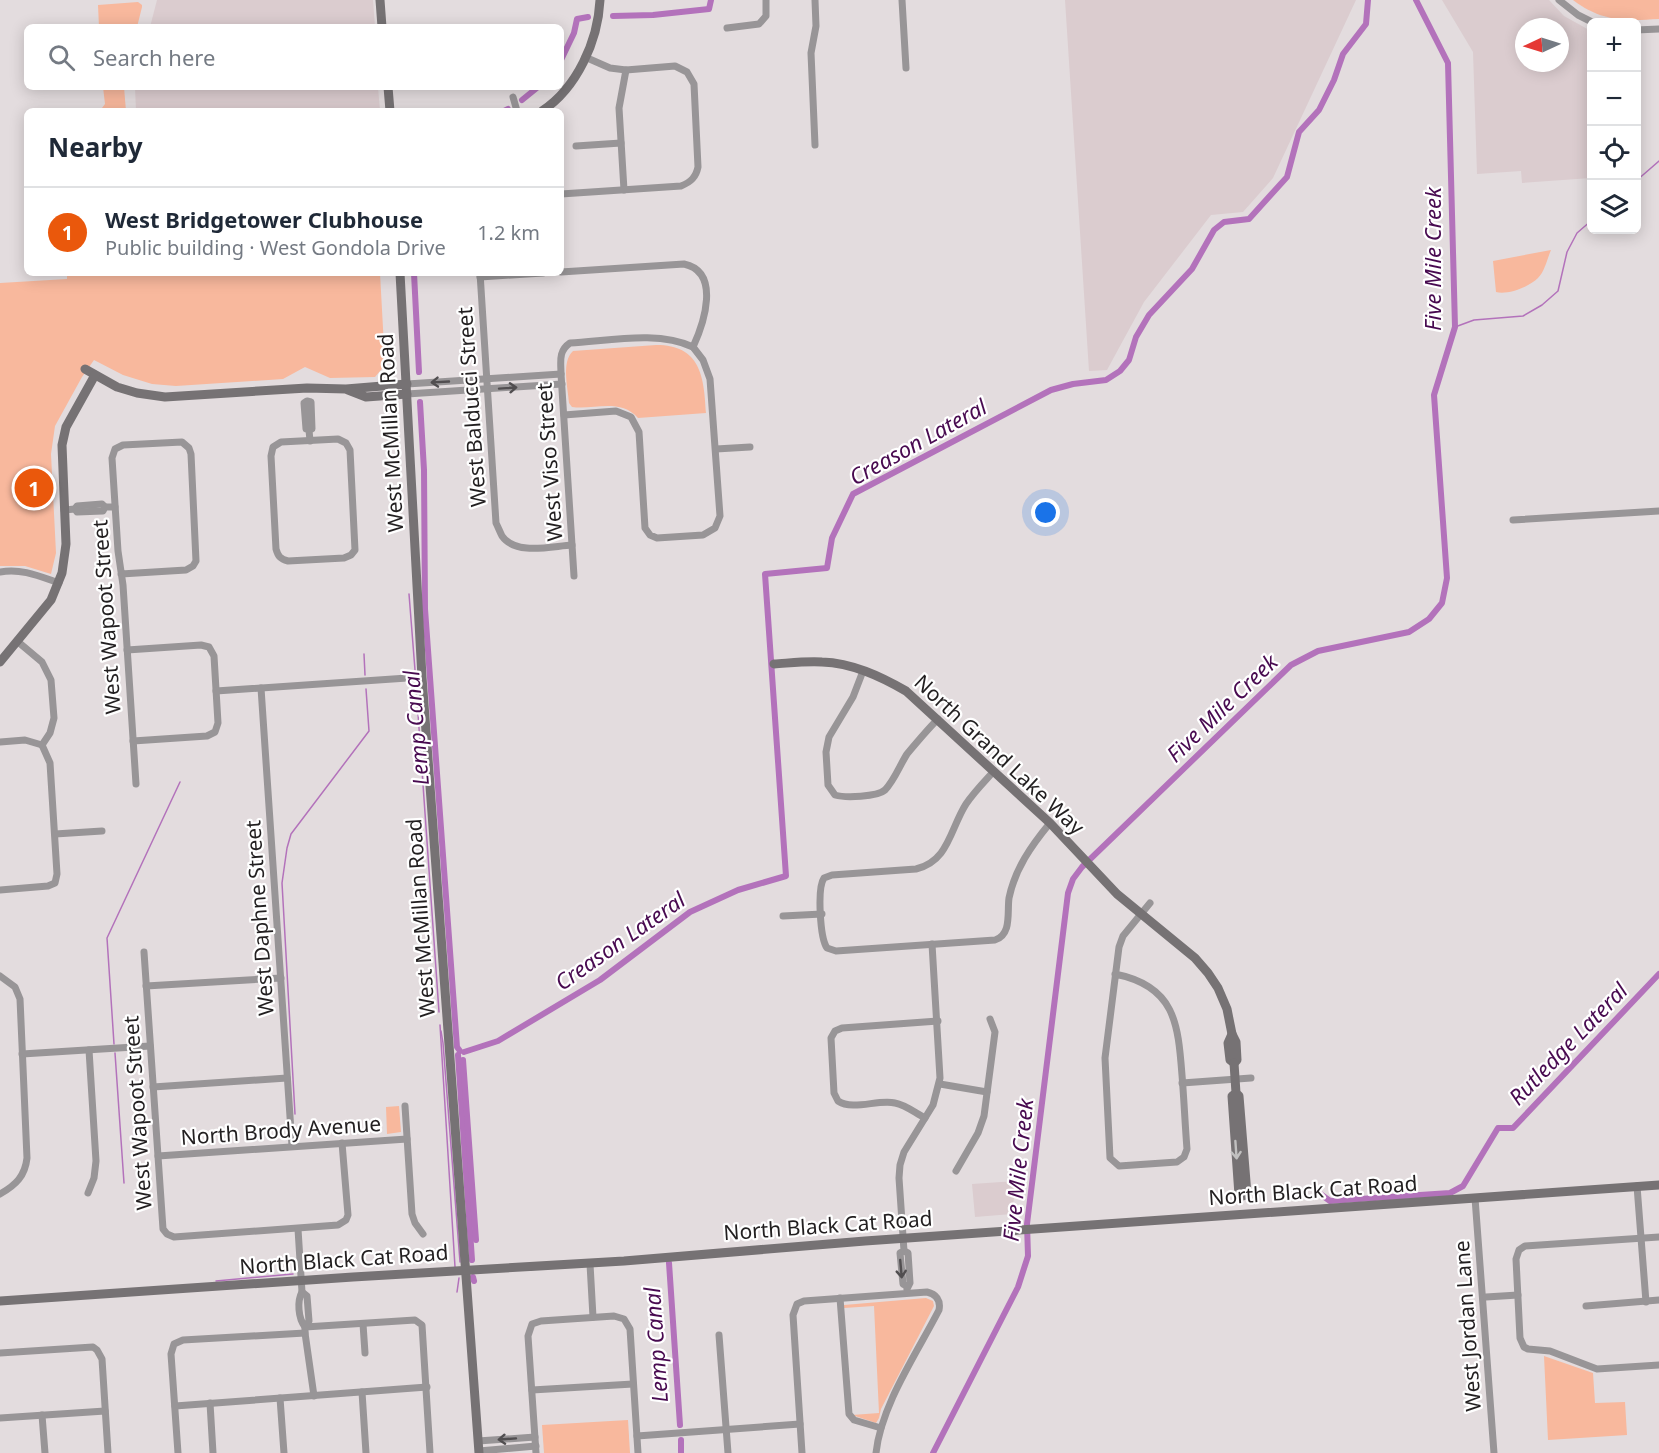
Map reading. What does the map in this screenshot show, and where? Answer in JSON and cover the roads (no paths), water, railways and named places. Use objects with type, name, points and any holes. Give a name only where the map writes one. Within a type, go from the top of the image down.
[{"type":"main road","points":[[382,0],[384,24]]},
{"type":"main road","points":[[545,108],[569,87],[579,71],[594,34],[600,0]]},
{"type":"main road","points":[[388,90],[390,108]]},
{"type":"main road","name":"West McMillan Road","points":[[400,276],[422,677],[478,1448]]},
{"type":"main road","points":[[85,369],[117,387],[165,397],[407,384]]},
{"type":"main road","points":[[0,662],[51,600],[59,583],[66,558],[62,445],[66,427],[95,375]]},
{"type":"main road","points":[[346,389],[366,397],[407,394]]},
{"type":"main road","name":"North Grand Lake Way","points":[[774,664],[822,662],[846,665],[884,679],[906,691],[1050,823],[1117,894],[1195,958],[1208,973],[1227,1009],[1236,1042],[1238,1059],[1234,1063],[1236,1093],[1232,1096],[1239,1195],[1243,1196],[1243,1213]]},
{"type":"main road","name":"North Black Cat Road","points":[[0,1300],[590,1264],[903,1238],[1659,1185]]},
{"type":"street","points":[[727,28],[754,26],[763,21],[767,13],[766,0]]},
{"type":"street","points":[[815,0],[816,26],[811,53],[815,145]]},
{"type":"street","points":[[902,0],[906,68]]},
{"type":"street","points":[[1559,0],[1587,20]]},
{"type":"street","points":[[1641,30],[1659,29]]},
{"type":"street","points":[[564,194],[681,186],[695,177],[698,166],[694,84],[687,72],[675,66],[626,70],[610,68],[585,57]]},
{"type":"street","points":[[624,190],[620,99],[626,70]]},
{"type":"street","points":[[513,97],[516,108]]},
{"type":"street","points":[[576,146],[621,142]]},
{"type":"street","points":[[564,272],[684,264],[694,266],[704,281],[706,309],[693,347],[703,360],[710,379],[720,516],[715,528],[703,535],[657,538],[650,535],[645,528],[639,432],[631,417],[616,411],[564,415]]},
{"type":"street","name":"West Balducci Street","points":[[480,276],[496,523],[503,537],[513,545],[525,548],[572,545]]},
{"type":"street","name":"West Viso Street","points":[[574,576],[560,354],[570,343],[657,338],[681,341],[693,347]]},
{"type":"street","points":[[407,384],[561,374]]},
{"type":"street","points":[[407,394],[562,384]]},
{"type":"street","points":[[307,388],[308,401],[311,402],[310,441]]},
{"type":"street","points":[[338,439],[346,443],[350,450],[356,546],[351,555],[344,558],[288,561],[280,558],[276,549],[271,456],[273,447],[281,442],[310,441],[338,439]]},
{"type":"street","name":"West Wapoot Street","points":[[122,574],[186,570],[193,566],[197,556],[195,509],[191,454],[186,443],[178,441],[123,445],[115,449],[112,458],[136,784]]},
{"type":"street","points":[[716,449],[750,447]]},
{"type":"street","points":[[64,510],[75,509],[77,513],[103,511],[105,507],[115,507]]},
{"type":"street","points":[[1513,520],[1659,511]]},
{"type":"street","points":[[0,572],[15,570],[32,573],[59,583]]},
{"type":"street","points":[[17,641],[42,662],[51,680],[54,718],[50,734],[42,745]]},
{"type":"street","points":[[127,650],[201,645],[209,648],[214,656],[218,723],[215,732],[207,736],[133,741]]},
{"type":"street","points":[[863,670],[853,697],[829,737],[826,758],[828,785],[833,794],[841,797],[873,795],[882,792],[908,753],[938,719]]},
{"type":"street","points":[[216,691],[422,677]]},
{"type":"street","name":"West Daphne Street","points":[[261,688],[292,1146]]},
{"type":"street","points":[[0,742],[25,740],[42,745],[50,763],[57,874],[55,883],[48,886],[0,890]]},
{"type":"street","points":[[994,771],[967,803],[942,854],[928,865],[915,869],[832,874],[824,878],[820,888],[824,942],[827,948],[836,951],[995,940],[1003,936],[1012,884],[1019,867],[1033,843],[1050,823]]},
{"type":"street","points":[[55,834],[102,831]]},
{"type":"street","points":[[1115,974],[1133,977],[1146,984],[1160,995],[1173,1014],[1179,1034],[1187,1149],[1184,1157],[1177,1162],[1119,1166],[1110,1158],[1105,1058],[1115,974],[1119,946],[1122,936],[1150,903]]},
{"type":"street","points":[[783,916],[822,914]]},
{"type":"street","points":[[908,1290],[903,1284],[900,1253],[904,1251],[900,1165],[904,1152],[935,1100],[940,1084],[941,1068],[932,944]]},
{"type":"street","name":"West Wapoot Street","points":[[144,952],[162,1229],[174,1237],[298,1228]]},
{"type":"street","points":[[0,976],[15,987],[20,999],[27,1158],[26,1170],[19,1181],[0,1194]]},
{"type":"street","points":[[146,986],[281,978]]},
{"type":"street","points":[[956,1171],[978,1133],[984,1116],[995,1032],[990,1019]]},
{"type":"street","points":[[925,1118],[894,1102],[847,1105],[838,1101],[834,1093],[830,1041],[833,1033],[842,1028],[938,1021]]},
{"type":"street","points":[[22,1054],[150,1046]]},
{"type":"street","points":[[88,1192],[94,1178],[96,1161],[89,1050]]},
{"type":"street","points":[[153,1087],[287,1078]]},
{"type":"street","points":[[1182,1083],[1251,1078]]},
{"type":"street","points":[[940,1084],[987,1092]]},
{"type":"street","points":[[405,1106],[412,1214],[423,1234]]},
{"type":"street","name":"North Brody Avenue","points":[[158,1156],[407,1138]]},
{"type":"street","points":[[314,1396],[305,1330],[309,1322],[307,1299],[302,1292],[298,1228],[338,1225],[346,1220],[348,1215],[342,1143]]},
{"type":"street","points":[[1638,1186],[1646,1302]]},
{"type":"street","name":"West Jordan Lane","points":[[1476,1198],[1494,1453]]},
{"type":"street","points":[[1659,1237],[1525,1246],[1519,1250],[1516,1259],[1522,1344],[1528,1349],[1550,1351],[1597,1370],[1659,1365]]},
{"type":"street","points":[[590,1264],[593,1317]]},
{"type":"street","points":[[802,1453],[793,1315],[797,1304],[804,1300],[908,1290],[933,1293],[938,1298],[939,1310],[888,1407],[880,1428],[876,1453]]},
{"type":"street","points":[[1486,1297],[1518,1295]]},
{"type":"street","points":[[840,1298],[849,1414],[854,1420],[880,1428]]},
{"type":"street","points":[[1586,1306],[1659,1300]]},
{"type":"street","points":[[478,1448],[536,1450],[528,1336],[532,1324],[541,1321],[614,1316],[624,1320],[630,1329],[638,1453]]},
{"type":"street","points":[[178,1453],[171,1354],[174,1344],[183,1340],[415,1320],[422,1325],[430,1453]]},
{"type":"street","points":[[363,1324],[365,1353]]},
{"type":"street","points":[[719,1335],[728,1453]]},
{"type":"street","points":[[0,1353],[93,1347],[97,1350],[102,1359],[108,1453]]},
{"type":"street","points":[[532,1390],[633,1384]]},
{"type":"street","points":[[175,1406],[427,1387]]},
{"type":"street","points":[[362,1392],[366,1453]]},
{"type":"street","points":[[280,1398],[284,1453]]},
{"type":"street","points":[[210,1403],[213,1453]]},
{"type":"street","points":[[0,1418],[105,1411]]},
{"type":"street","points":[[42,1415],[45,1453]]},
{"type":"street","points":[[637,1436],[800,1424]]},
{"type":"street","points":[[478,1448],[535,1437]]},
{"type":"waterway","points":[[613,16],[653,15],[709,9],[711,0]]},
{"type":"waterway","name":"Creason Lateral","points":[[464,1052],[498,1041],[600,980],[690,912],[738,890],[786,876],[765,574],[827,568],[832,538],[853,494],[1051,390],[1073,384],[1106,380],[1120,371],[1129,360],[1136,337],[1149,315],[1192,269],[1214,230],[1224,222],[1249,219],[1287,177],[1299,132],[1319,110],[1334,80],[1343,54],[1366,24],[1368,0]]},
{"type":"waterway","name":"Five Mile Creek","points":[[933,1453],[1018,1287],[1028,1256],[1027,1224],[1068,893],[1073,879],[1082,867],[1291,665],[1318,651],[1409,632],[1429,619],[1442,603],[1447,578],[1434,395],[1455,327],[1448,63],[1416,0]]},
{"type":"waterway","points":[[564,54],[574,33],[577,19],[588,17]]},
{"type":"waterway","points":[[522,100],[534,90]]},
{"type":"waterway","points":[[1637,180],[1659,161]]},
{"type":"waterway","points":[[1455,327],[1474,320],[1523,316],[1542,305],[1558,291],[1567,252],[1577,233],[1587,224]]},
{"type":"waterway","name":"Lemp Canal","points":[[414,276],[419,372]]},
{"type":"waterway","name":"Lemp Canal","points":[[420,402],[424,470],[425,609],[457,1047],[460,1051]]},
{"type":"waterway","points":[[409,594],[415,670]]},
{"type":"waterway","points":[[364,654],[365,675]]},
{"type":"waterway","points":[[416,685],[439,1012]]},
{"type":"waterway","points":[[295,1114],[282,883],[287,848],[291,834],[369,731],[366,689]]},
{"type":"waterway","points":[[114,1044],[107,938],[180,782]]},
{"type":"waterway","name":"Rutledge Lateral","points":[[1319,1193],[1330,1201],[1450,1193],[1463,1186],[1498,1128],[1513,1128],[1659,974]]},
{"type":"waterway","points":[[440,1025],[455,1267]]},
{"type":"waterway","points":[[441,1031],[460,1262]]},
{"type":"waterway","points":[[115,1053],[124,1183]]},
{"type":"waterway","name":"Creason Lateral","points":[[458,1055],[472,1260]]},
{"type":"waterway","name":"Lemp Canal","points":[[463,1060],[476,1240]]},
{"type":"waterway","name":"Lemp Canal","points":[[669,1263],[680,1425]]},
{"type":"waterway","points":[[216,1281],[293,1274]]},
{"type":"waterway","name":"Creason Lateral","points":[[473,1277],[474,1281]]},
{"type":"waterway","points":[[457,1292],[459,1278]]},
{"type":"waterway","name":"Lemp Canal","points":[[681,1440],[681,1453]]},
{"type":"place","name":"West Bridgetower Clubhouse","points":[[34,488]]}]
